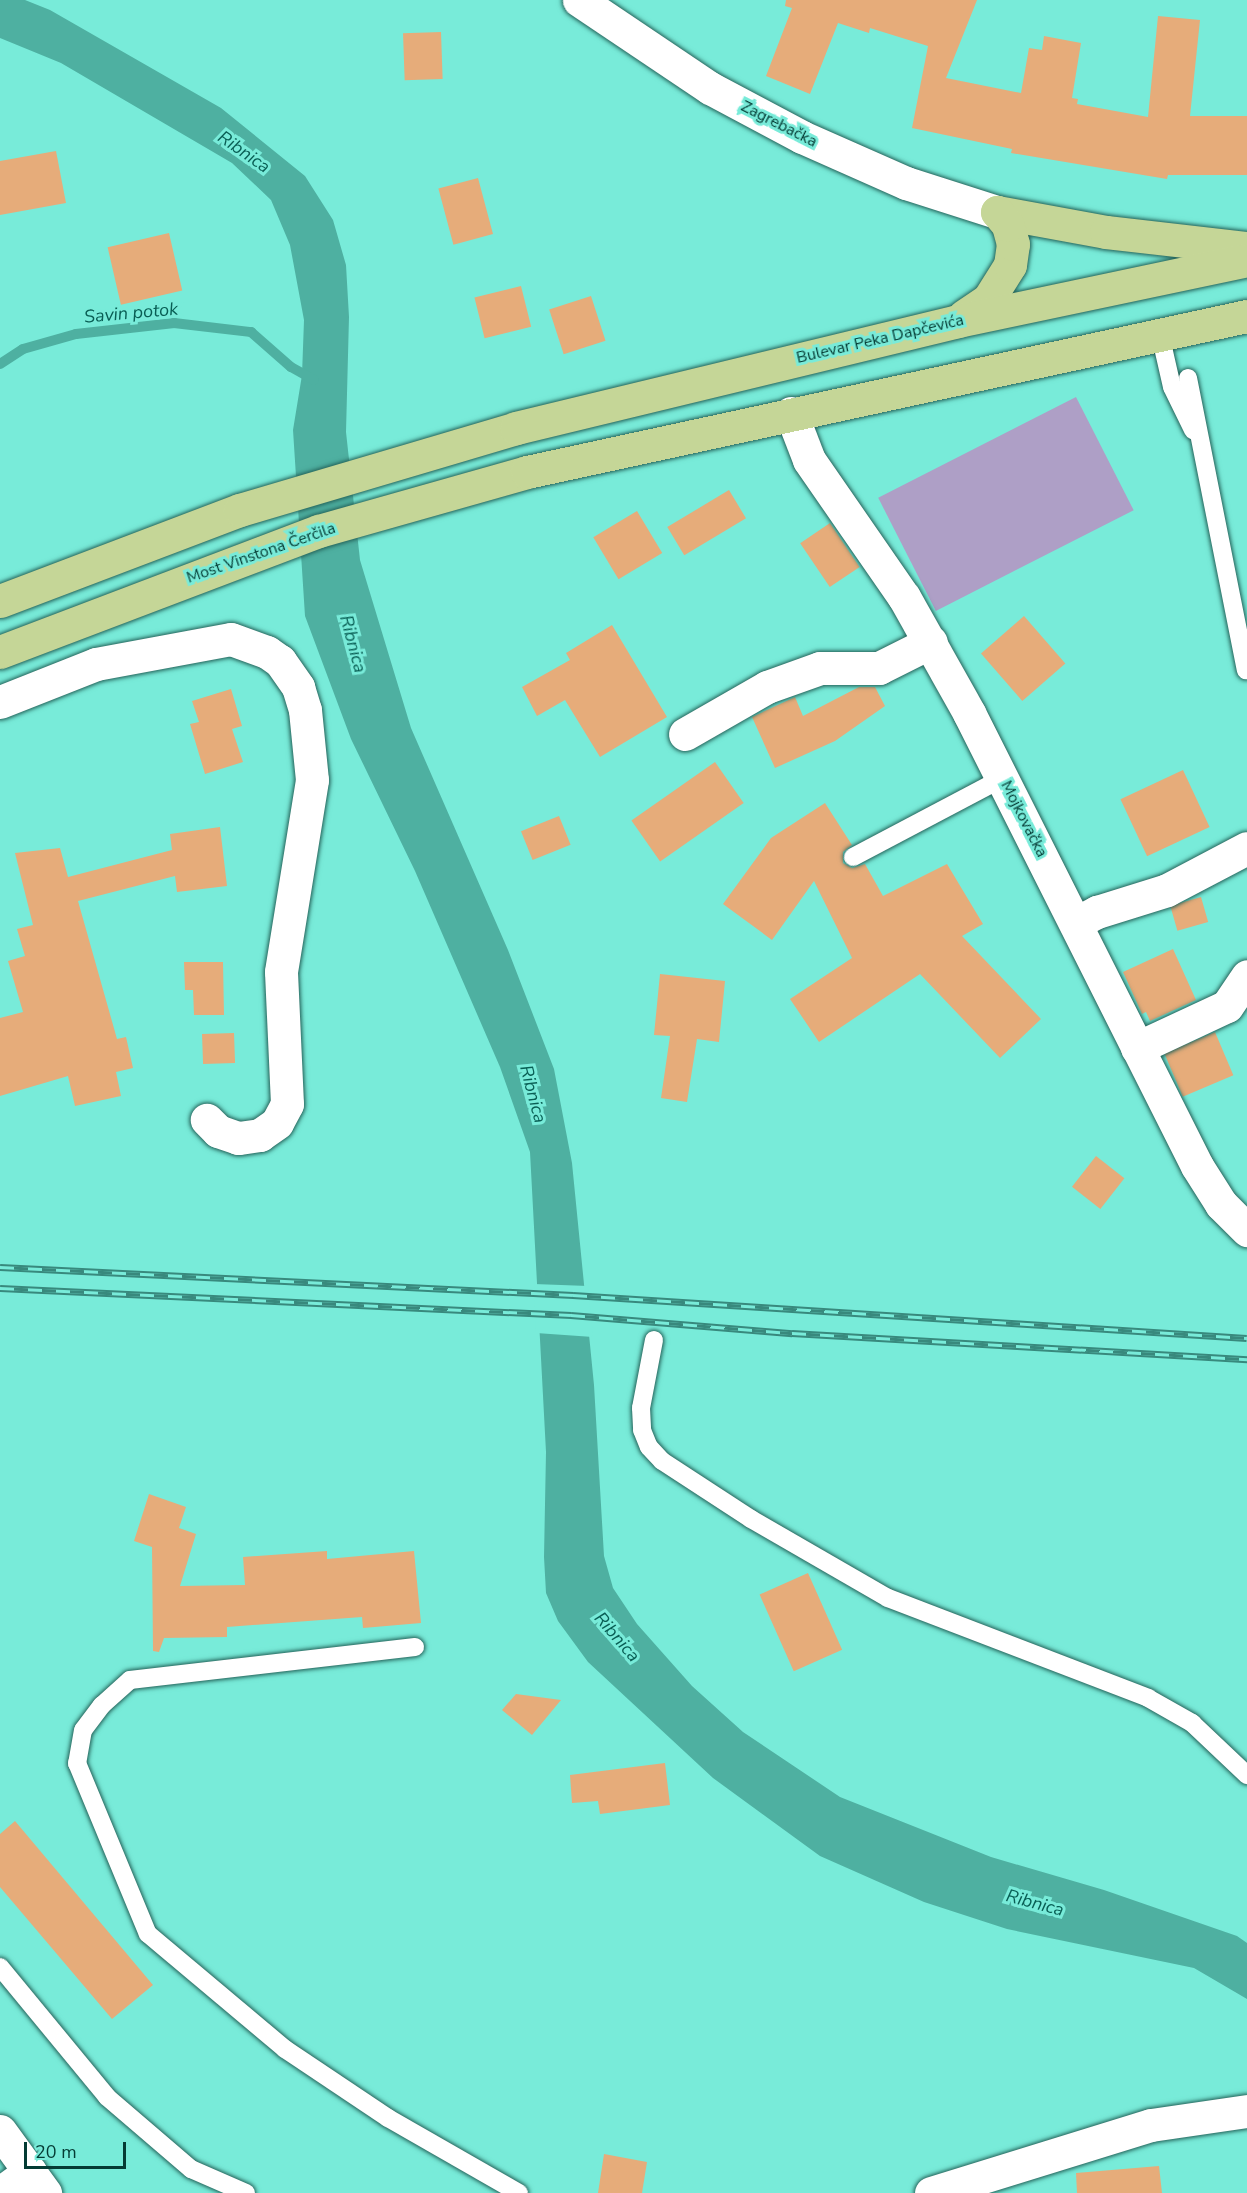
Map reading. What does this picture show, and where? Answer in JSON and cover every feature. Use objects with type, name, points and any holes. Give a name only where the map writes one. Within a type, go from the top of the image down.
[{"type":"main road","points":[[997,212],[1106,232],[1247,248]]},
{"type":"main road","points":[[957,321],[988,300],[1010,265],[1012,244],[1008,225],[997,212]]},
{"type":"main road","name":"Bulevar Peka Dapčevića","points":[[0,601],[240,510],[516,428],[957,321],[1247,260]]},
{"type":"main road","points":[[791,413],[1247,316]]},
{"type":"main road","name":"Most Vinstona Čerčila","points":[[0,652],[319,531],[527,472],[791,413]]},
{"type":"street","name":"Zagrebačka","points":[[579,0],[710,88],[802,138],[906,183],[997,212]]},
{"type":"street","name":"Mojkovačka","points":[[791,413],[809,460],[892,578],[931,642],[1003,778],[1203,1176],[1221,1204],[1247,1230]]},
{"type":"street","points":[[0,702],[96,664],[231,639],[267,652],[280,661],[298,687],[305,710],[312,780],[281,972],[287,1104],[277,1123],[260,1135],[238,1138],[218,1131],[207,1120]]},
{"type":"street","points":[[685,734],[767,687],[820,668],[879,668],[931,642]]},
{"type":"street","points":[[1076,923],[1097,912],[1167,890],[1247,848]]},
{"type":"street","points":[[1137,1048],[1227,1006],[1247,976]]},
{"type":"street","points":[[931,2193],[989,2184],[1151,2125],[1247,2111]]},
{"type":"street","points":[[0,2131],[38,2182],[0,2193]]},
{"type":"lane","points":[[1160,334],[1172,387],[1201,445]]},
{"type":"lane","points":[[1188,378],[1245,659]]},
{"type":"lane","points":[[853,858],[1003,778]]},
{"type":"lane","points":[[654,1340],[641,1408],[642,1430],[649,1447],[662,1461],[751,1520],[888,1598],[1148,1698],[1192,1723],[1247,1775]]},
{"type":"lane","points":[[415,1647],[130,1680],[102,1705],[83,1730],[78,1763],[148,1934],[285,2049],[388,2118],[519,2193]]},
{"type":"lane","points":[[0,1967],[107,2097],[191,2169],[246,2193]]},
{"type":"shaded area","points":[[1076,397],[1134,510],[936,611],[878,498]]},
{"type":"water","name":"Ribnica","points":[[0,0],[25,0],[50,10],[221,108],[305,176],[333,220],[346,265],[349,317],[346,432],[360,560],[411,728],[508,950],[554,1069],[572,1163],[594,1385],[604,1556],[613,1588],[637,1624],[692,1686],[743,1732],[840,1797],[991,1857],[1104,1890],[1237,1936],[1247,1943],[1247,1999],[1194,1968],[1007,1929],[924,1902],[820,1856],[713,1778],[588,1662],[558,1621],[546,1593],[544,1557],[546,1452],[530,1152],[500,1067],[415,871],[351,739],[305,616],[293,430],[302,375],[304,320],[290,245],[271,200],[232,163],[61,63],[0,38]]},
{"type":"pier","points":[[534,1284],[588,1286],[593,1337],[536,1333]]},
{"type":"building","points":[[786,0],[977,0],[946,78],[1021,93],[1029,48],[1042,50],[1044,36],[1081,43],[1072,98],[1078,99],[1077,104],[1148,117],[1158,16],[1200,20],[1190,116],[1247,116],[1247,175],[1168,175],[1167,179],[1011,153],[1012,149],[912,128],[928,46],[870,28],[869,33],[838,23],[810,94],[766,76],[792,8],[785,6]]},
{"type":"building","points":[[441,32],[443,79],[405,80],[403,33]]},
{"type":"building","points":[[56,151],[66,203],[0,215],[0,161]]},
{"type":"building","points":[[478,178],[493,234],[453,245],[438,189]]},
{"type":"building","points":[[169,233],[182,290],[121,305],[108,247]]},
{"type":"building","points":[[521,286],[531,327],[485,338],[474,298]]},
{"type":"building","points":[[591,296],[606,341],[564,354],[549,310]]},
{"type":"building","points":[[729,490],[746,518],[684,555],[667,527]]},
{"type":"building","points":[[637,511],[662,553],[619,579],[593,537]]},
{"type":"building","points":[[830,523],[860,567],[830,587],[800,543]]},
{"type":"building","points":[[1024,616],[1065,664],[1022,701],[981,653]]},
{"type":"building","points":[[612,625],[667,717],[600,757],[565,700],[537,716],[522,687],[570,660],[566,653]]},
{"type":"building","points":[[859,687],[875,687],[885,706],[835,741],[775,768],[752,717],[795,697],[803,716]]},
{"type":"building","points":[[231,689],[242,726],[232,729],[243,762],[205,774],[190,724],[199,722],[192,701]]},
{"type":"building","points":[[715,762],[744,803],[660,861],[631,821]]},
{"type":"building","points":[[1183,770],[1210,827],[1147,856],[1120,799]]},
{"type":"building","points":[[825,803],[852,845],[843,852],[843,863],[852,868],[865,864],[883,896],[947,864],[983,924],[962,936],[1041,1019],[1000,1058],[920,974],[819,1042],[790,999],[852,958],[814,881],[772,940],[723,904],[771,838]]},
{"type":"building","points":[[559,816],[571,845],[533,860],[521,831]]},
{"type":"building","points":[[220,827],[227,886],[177,892],[175,876],[78,901],[117,1039],[126,1037],[133,1068],[116,1072],[121,1096],[75,1106],[68,1076],[0,1096],[0,1018],[23,1012],[8,961],[25,956],[17,929],[33,925],[15,853],[60,848],[68,877],[172,850],[170,834]]},
{"type":"building","points":[[1201,897],[1208,922],[1177,931],[1170,906]]},
{"type":"building","points":[[1173,949],[1196,1000],[1150,1021],[1146,1012],[1142,1014],[1123,972]]},
{"type":"building","points":[[184,962],[223,962],[224,1015],[194,1015],[193,990],[185,990]]},
{"type":"building","points":[[660,974],[725,981],[719,1042],[697,1039],[687,1102],[661,1098],[670,1036],[654,1035]]},
{"type":"building","points":[[1215,1032],[1233,1075],[1183,1097],[1164,1053]]},
{"type":"building","points":[[234,1033],[235,1063],[203,1064],[202,1034]]},
{"type":"building","points":[[1096,1156],[1124,1178],[1100,1209],[1072,1187]]},
{"type":"building","points":[[149,1494],[186,1507],[179,1528],[196,1534],[180,1586],[245,1585],[243,1557],[327,1551],[327,1559],[414,1551],[421,1623],[363,1628],[362,1617],[227,1627],[227,1637],[164,1638],[159,1652],[153,1651],[152,1547],[134,1541]]},
{"type":"building","points":[[808,1573],[842,1650],[794,1671],[760,1595]]},
{"type":"building","points":[[516,1694],[561,1700],[532,1735],[502,1710]]},
{"type":"building","points":[[665,1763],[670,1805],[600,1814],[598,1801],[572,1803],[570,1775]]},
{"type":"building","points":[[15,1821],[153,1985],[112,2019],[0,1887],[0,1834]]},
{"type":"building","points":[[604,2154],[647,2162],[642,2193],[598,2193]]},
{"type":"building","points":[[1159,2166],[1162,2193],[1077,2193],[1076,2173]]},
{"type":"waterway","name":"Savin potok","points":[[0,364],[23,349],[76,334],[174,323],[251,332],[291,367],[314,380]]},
{"type":"railway","points":[[0,1267],[573,1295],[1247,1338]]},
{"type":"railway","points":[[0,1288],[571,1315],[792,1333],[1247,1359]]}]
